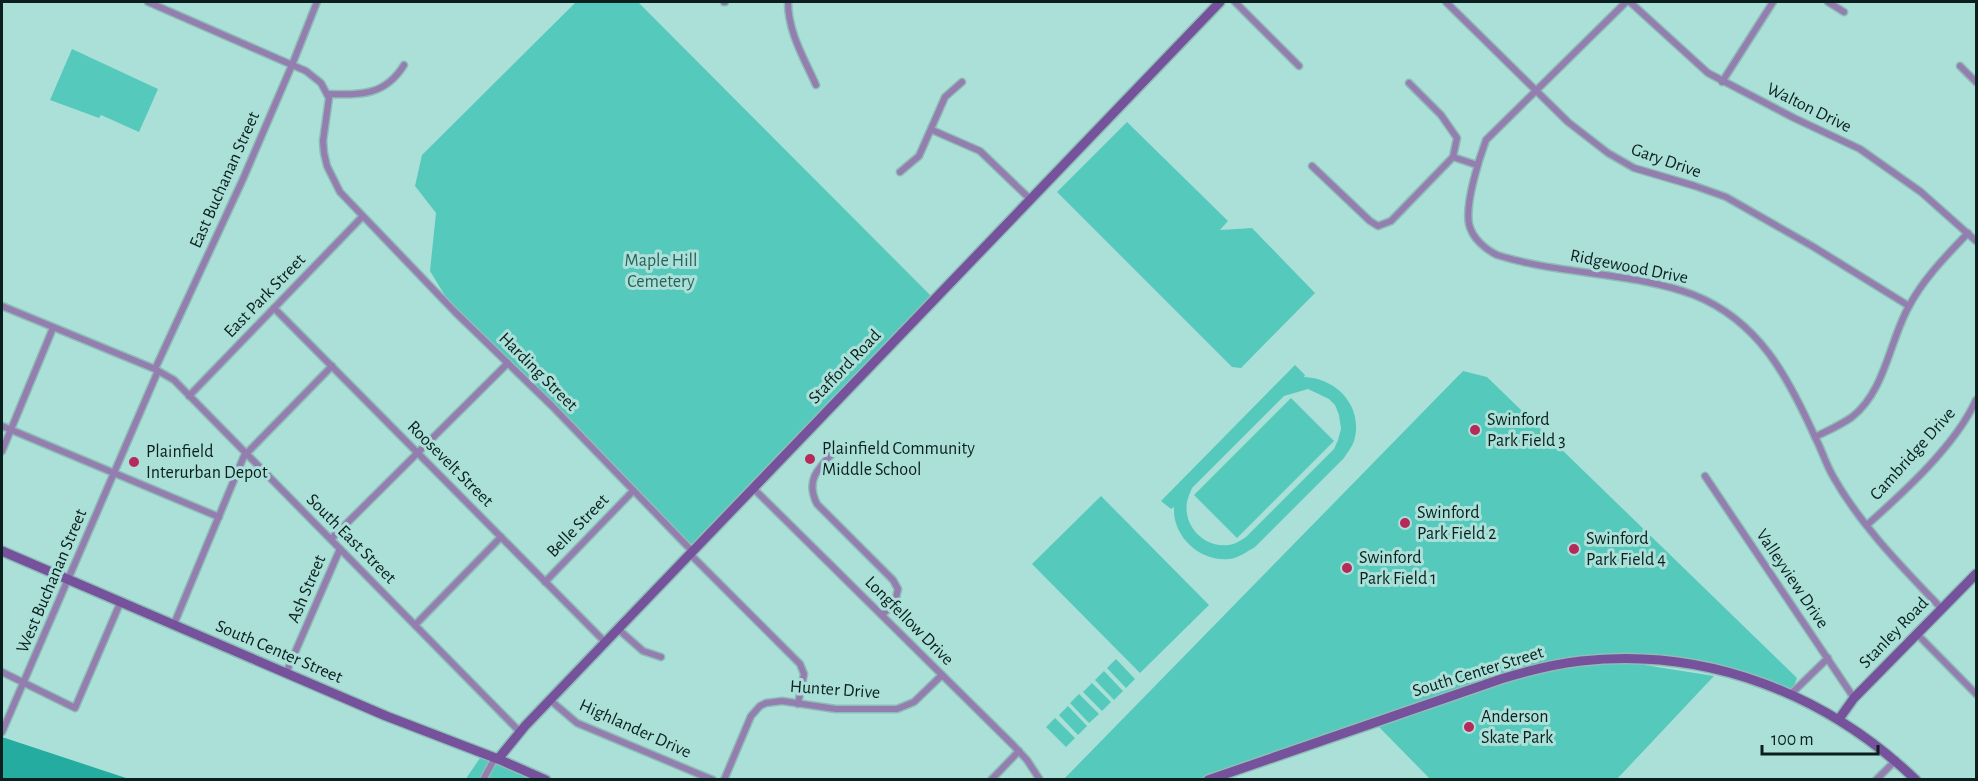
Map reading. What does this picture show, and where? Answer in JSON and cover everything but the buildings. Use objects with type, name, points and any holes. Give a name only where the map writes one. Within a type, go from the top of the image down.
[{"type":"main road","name":"Stafford Road","points":[[497,758],[691,552],[1220,2]]},
{"type":"main road","name":"South Center Street","points":[[2,550],[386,716],[497,758],[546,780]]},
{"type":"main road","name":"Stanley Road","points":[[1839,719],[1854,698],[1977,574]]},
{"type":"main road","name":"South Center Street","points":[[1208,780],[1500,679],[1542,667],[1582,661],[1648,659],[1687,663],[1726,672],[1761,681],[1791,694],[1839,719],[1896,760],[1916,780]]},
{"type":"street","points":[[148,2],[314,76],[321,82],[327,94],[356,95],[376,90],[393,80],[404,65]]},
{"type":"street","name":"East Buchanan Street","points":[[114,473],[157,370],[243,179],[317,2]]},
{"type":"street","points":[[788,2],[794,39],[816,85]]},
{"type":"street","points":[[1235,2],[1299,66]]},
{"type":"street","name":"Gary Drive","points":[[1446,2],[1536,91],[1592,142],[1619,161],[1726,198],[1812,246],[1909,306]]},
{"type":"street","name":"Ridgewood Drive","points":[[1628,2],[1486,140],[1477,165],[1468,222],[1477,239],[1491,252],[1503,258],[1647,283],[1693,295],[1741,325],[1765,346],[1780,366],[1833,478],[1894,559],[1941,608]]},
{"type":"street","name":"Walton Drive","points":[[1628,2],[1692,61],[1722,82],[1860,149],[1898,174],[1977,241]]},
{"type":"street","points":[[1722,82],[1773,2]]},
{"type":"street","points":[[1828,2],[1844,12]]},
{"type":"street","points":[[1960,66],[1977,82]]},
{"type":"street","points":[[900,172],[919,156],[945,97],[962,82]]},
{"type":"street","points":[[1312,166],[1370,221],[1378,226],[1391,221],[1453,157],[1457,138],[1442,115],[1409,83]]},
{"type":"street","name":"Harding Street","points":[[327,94],[328,106],[323,141],[327,166],[340,192],[800,664],[804,674],[798,704]]},
{"type":"street","points":[[932,130],[980,151],[1030,199]]},
{"type":"street","points":[[1453,157],[1477,165]]},
{"type":"street","name":"East Park Street","points":[[189,396],[362,217]]},
{"type":"street","points":[[1815,437],[1851,418],[1871,396],[1909,306],[1940,261],[1968,233]]},
{"type":"street","name":"South East Street","points":[[2,306],[157,370],[174,380],[520,732]]},
{"type":"street","name":"Roosevelt Street","points":[[274,308],[605,642]]},
{"type":"street","points":[[2,451],[53,328]]},
{"type":"street","points":[[331,539],[508,363]]},
{"type":"street","points":[[174,624],[247,454],[332,366]]},
{"type":"street","name":"Cambridge Drive","points":[[1867,525],[1948,443],[1977,400]]},
{"type":"street","points":[[2,426],[219,517]]},
{"type":"street","points":[[835,451],[822,464],[812,480],[812,493],[817,504],[893,580],[898,588],[895,602],[882,615]]},
{"type":"street","name":"West Buchanan Street","points":[[2,732],[114,473]]},
{"type":"street","name":"Valleyview Drive","points":[[1705,476],[1854,698]]},
{"type":"street","name":"Longfellow Drive","points":[[753,488],[1019,752],[1040,780]]},
{"type":"street","name":"Belle Street","points":[[545,582],[633,491]]},
{"type":"street","points":[[415,625],[501,537]]},
{"type":"street","name":"Ash Street","points":[[286,673],[340,549]]},
{"type":"street","points":[[2,672],[75,708],[121,601]]},
{"type":"street","points":[[618,629],[643,651],[661,657]]},
{"type":"street","points":[[1917,634],[1977,694]]},
{"type":"street","points":[[1791,694],[1828,658]]},
{"type":"street","name":"Hunter Drive","points":[[724,780],[755,710],[766,703],[773,701],[836,709],[897,709],[914,702],[942,675]]},
{"type":"street","name":"Highlander Drive","points":[[550,700],[577,723],[713,780]]},
{"type":"street","points":[[991,780],[1019,752]]},
{"type":"street","points":[[483,780],[497,758]]},
{"type":"street","points":[[1876,780],[1896,760]]},
{"type":"green space","name":"Maple Hill Cemetery","points":[[576,2],[638,2],[934,299],[692,551],[455,312],[430,271],[436,213],[415,186],[422,155]]},
{"type":"green space","points":[[72,49],[158,89],[139,132],[101,115],[99,118],[50,100]]},
{"type":"green space","points":[[1127,122],[1228,221],[1220,230],[1252,228],[1315,293],[1241,368],[1232,367],[1057,192]]},
{"type":"green space","points":[[1295,365],[1305,375],[1304,377],[1327,383],[1337,389],[1351,406],[1356,429],[1353,443],[1344,458],[1255,547],[1239,556],[1218,559],[1198,552],[1183,537],[1178,528],[1174,507],[1171,509],[1161,501]],"holes":[[[1308,389],[1329,399],[1335,405],[1341,429],[1334,449],[1242,540],[1228,545],[1219,545],[1197,534],[1188,519],[1187,511],[1187,500],[1192,488],[1284,396]]]},
{"type":"green space","points":[[1463,371],[1487,377],[1797,678],[1791,694],[1687,663],[1613,660],[1714,676],[1617,779],[1430,779],[1379,727],[1526,673],[1210,779],[1063,780]]},
{"type":"green space","points":[[1291,398],[1334,441],[1237,538],[1194,495]]},
{"type":"green space","points":[[1101,496],[1209,605],[1140,673],[1032,564]]},
{"type":"green space","points":[[1116,659],[1135,679],[1126,688],[1107,668]]},
{"type":"green space","points":[[1104,671],[1123,691],[1114,700],[1095,680]]},
{"type":"green space","points":[[1092,683],[1111,702],[1102,711],[1083,692]]},
{"type":"green space","points":[[1079,694],[1099,714],[1089,723],[1070,703]]},
{"type":"green space","points":[[1068,706],[1087,726],[1078,735],[1059,715]]},
{"type":"green space","points":[[1055,718],[1075,738],[1066,747],[1046,727]]},
{"type":"green space","points":[[480,758],[498,759],[548,780],[465,780]]},
{"type":"shaded area","points":[[2,737],[129,779],[2,779]]},
{"type":"place","name":"Swinford Park Field 3","points":[[1475,430]]},
{"type":"place","name":"Plainfield Community Middle School","points":[[810,459]]},
{"type":"place","name":"Plainfield Interurban Depot","points":[[134,462]]},
{"type":"place","name":"Swinford Park Field 2","points":[[1405,523]]},
{"type":"place","name":"Swinford Park Field 4","points":[[1574,549]]},
{"type":"place","name":"Swinford Park Field 1","points":[[1347,568]]},
{"type":"place","name":"Anderson Skate Park","points":[[1469,727]]}]
